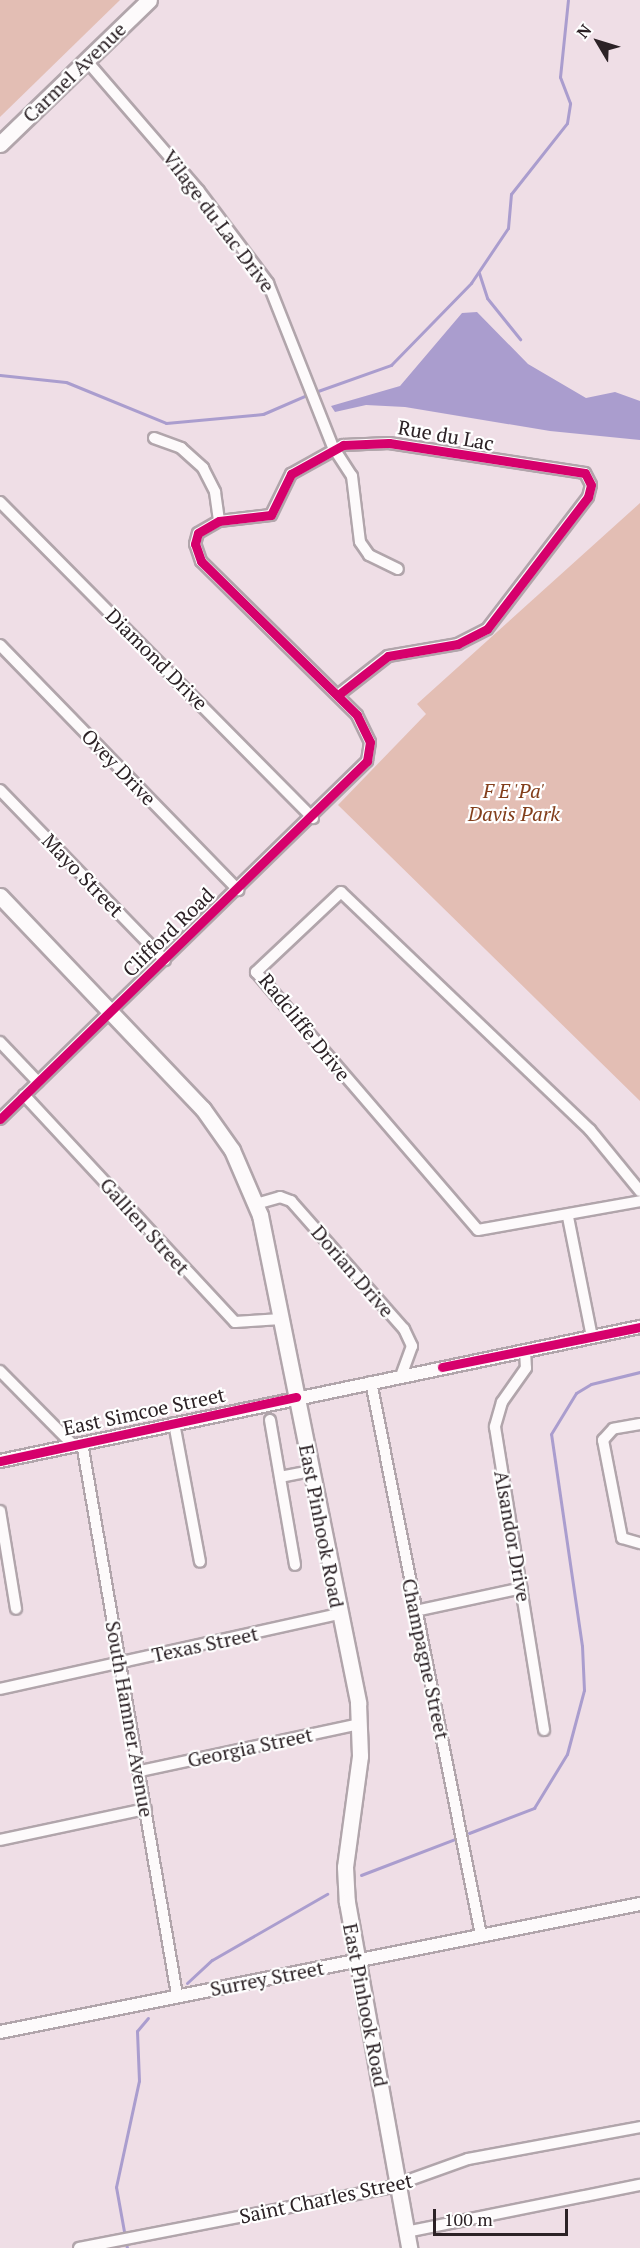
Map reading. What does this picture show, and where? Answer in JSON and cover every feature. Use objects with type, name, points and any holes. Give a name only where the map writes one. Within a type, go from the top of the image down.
[{"type":"main road","name":"Carmel Avenue","points":[[0,144],[149,0]]},
{"type":"main road","name":"East Pinhook Road","points":[[0,896],[109,1014],[203,1109],[232,1150],[256,1204],[281,1319],[360,1724],[345,1867],[357,1960],[409,2248]]},
{"type":"street","name":"Vilage du Lac Drive","points":[[86,60],[179,166],[268,283],[306,373],[333,447],[352,476],[354,525],[364,549],[398,569]]},
{"type":"street","points":[[154,438],[181,448],[203,468],[215,492],[219,521]]},
{"type":"street","name":"Rue du Lac","points":[[338,695],[388,656],[458,644],[487,629],[588,497],[591,485],[580,470],[488,462],[389,443],[333,447],[291,474],[274,513],[219,521],[198,533],[195,544],[201,561],[338,695],[368,736],[369,755],[360,771]]},
{"type":"street","name":"Diamond Drive","points":[[0,502],[313,818]]},
{"type":"street","name":"Ovey Drive","points":[[0,645],[238,890]]},
{"type":"street","name":"Clifford Road","points":[[0,1119],[360,771]]},
{"type":"street","name":"Mayo Street","points":[[0,790],[165,960]]},
{"type":"street","name":"Radcliffe Drive","points":[[640,1191],[590,1130],[341,892],[256,972],[474,1227],[488,1232],[640,1201]]},
{"type":"street","points":[[0,1042],[38,1082]]},
{"type":"street","name":"Gallien Street","points":[[24,1095],[235,1322],[281,1319]]},
{"type":"street","name":"Dorian Drive","points":[[256,1204],[280,1197],[291,1201],[404,1329],[412,1346],[401,1376]]},
{"type":"street","points":[[568,1217],[592,1337]]},
{"type":"street","name":"East Simcoe Street","points":[[0,1461],[296,1397],[640,1327]]},
{"type":"street","name":"Alsandor Drive","points":[[525,1350],[524,1373],[501,1402],[495,1423],[544,1730]]},
{"type":"street","points":[[0,1371],[77,1444]]},
{"type":"street","name":"Champagne Street","points":[[370,1382],[481,1935]]},
{"type":"street","points":[[270,1420],[295,1565]]},
{"type":"street","points":[[174,1423],[200,1562]]},
{"type":"street","points":[[640,1424],[613,1429],[603,1440],[622,1538],[640,1543]]},
{"type":"street","name":"South Hamner Avenue","points":[[77,1444],[121,1662],[177,1995]]},
{"type":"street","points":[[280,1477],[311,1471]]},
{"type":"street","points":[[0,1511],[16,1609]]},
{"type":"street","points":[[415,1611],[522,1588]]},
{"type":"street","name":"Texas Street","points":[[0,1689],[339,1614]]},
{"type":"street","name":"Georgia Street","points":[[140,1771],[360,1724]]},
{"type":"street","points":[[0,1840],[146,1809]]},
{"type":"street","name":"Surrey Street","points":[[0,2032],[640,1904]]},
{"type":"street","name":"Saint Charles Street","points":[[79,2248],[399,2185],[468,2159],[640,2127]]},
{"type":"street","points":[[406,2232],[640,2185]]},
{"type":"green space","points":[[0,0],[120,0],[0,117]]},
{"type":"green space","name":"F E 'Pa' Davis Park","points":[[640,503],[640,1101],[338,805],[426,714],[417,704]]},
{"type":"shaded area","points":[[477,312],[528,364],[586,398],[615,392],[640,401],[640,440],[550,431],[405,407],[366,405],[335,412],[331,406],[400,386],[462,313]]},
{"type":"waterway","points":[[315,392],[391,365],[471,283],[508,228],[511,194],[567,123],[570,103],[560,77],[568,0]]},
{"type":"waterway","points":[[479,273],[487,298],[520,339]]},
{"type":"waterway","points":[[0,375],[66,382],[166,423],[263,414],[309,394]]},
{"type":"waterway","points":[[469,1833],[534,1808],[567,1754],[584,1690],[582,1646],[551,1434],[576,1393],[591,1384],[640,1372]]},
{"type":"waterway","points":[[361,1875],[455,1839]]},
{"type":"waterway","points":[[187,1983],[212,1960],[327,1894]]},
{"type":"waterway","points":[[127,2248],[116,2187],[139,2081],[137,2031],[148,2018]]},
{"type":"cycle path","points":[[0,1119],[367,761],[370,742],[357,715],[201,561],[195,544],[198,533],[219,521],[271,515],[291,474],[343,445],[389,443],[585,473],[591,485],[588,497],[487,629],[458,644],[388,656],[338,695]]},
{"type":"cycle path","points":[[442,1367],[640,1327]]},
{"type":"cycle path","points":[[0,1461],[296,1397]]}]
